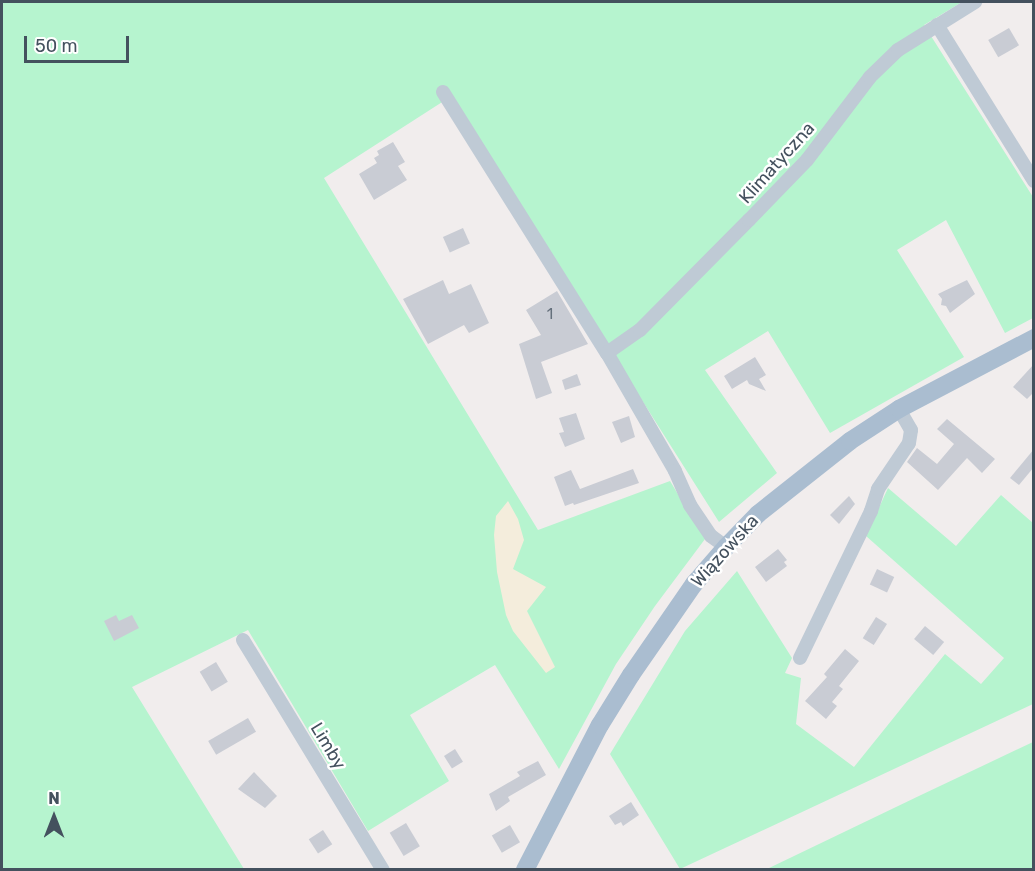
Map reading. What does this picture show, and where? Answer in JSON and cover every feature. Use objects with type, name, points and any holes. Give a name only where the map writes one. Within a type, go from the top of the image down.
[{"type":"main road","name":"Wiązowska","points":[[525,870],[600,724],[694,584],[726,547],[758,514],[796,481],[899,409],[1034,338]]},
{"type":"street","name":"Klimatyczna","points":[[607,353],[640,330],[807,160],[870,77],[898,50],[975,2]]},
{"type":"street","points":[[937,25],[1034,181]]},
{"type":"street","points":[[443,92],[607,353],[675,471],[690,505],[711,536],[726,547]]},
{"type":"street","points":[[800,658],[871,511],[878,489],[909,443],[911,430],[899,409]]},
{"type":"street","name":"Limby","points":[[243,640],[383,870]]},
{"type":"green space","points":[[2,2],[962,2],[924,25],[1033,197],[1033,318],[1005,333],[946,220],[897,250],[964,357],[830,433],[768,331],[705,370],[777,473],[719,522],[450,97],[324,178],[538,530],[670,481],[705,539],[655,606],[616,664],[559,769],[495,665],[410,715],[449,781],[368,831],[248,630],[132,687],[244,869],[2,870]]},
{"type":"green space","points":[[888,488],[956,546],[1001,495],[1033,523],[1033,704],[680,869],[610,754],[685,631],[737,571],[792,658],[785,673],[801,678],[796,724],[854,767],[945,654],[981,684],[1004,658],[866,536]]},
{"type":"green space","points":[[1033,742],[1033,869],[767,869],[921,795]]},
{"type":"sand","points":[[508,501],[518,519],[524,540],[513,569],[546,587],[527,611],[555,667],[546,673],[513,631],[506,615],[497,572],[494,535],[496,516]]},
{"type":"building","points":[[1009,28],[1019,45],[998,57],[988,40]]},
{"type":"building","points":[[393,142],[405,162],[398,166],[407,180],[374,200],[359,174],[377,163],[374,158],[379,155],[377,151]]},
{"type":"building","points":[[463,228],[470,244],[450,252],[443,237]]},
{"type":"building","points":[[443,280],[449,294],[471,284],[489,323],[469,333],[464,325],[428,344],[403,299]]},
{"type":"building","points":[[967,280],[975,294],[950,313],[946,306],[941,305],[942,299],[938,294]]},
{"type":"building","points":[[557,291],[588,344],[541,362],[552,393],[536,399],[519,344],[541,335],[526,310]]},
{"type":"building","points":[[755,357],[766,375],[759,379],[766,391],[749,384],[747,380],[732,389],[724,376]]},
{"type":"building","points":[[1034,364],[1034,392],[1027,399],[1013,387]]},
{"type":"building","points":[[577,374],[581,385],[565,390],[562,380]]},
{"type":"building","points":[[576,413],[585,439],[565,447],[559,433],[564,432],[559,418]]},
{"type":"building","points":[[629,416],[635,437],[621,443],[612,422]]},
{"type":"building","points":[[947,419],[995,459],[982,473],[967,458],[938,490],[907,462],[917,448],[937,464],[954,444],[937,429]]},
{"type":"building","points":[[1034,449],[1034,467],[1019,485],[1010,478]]},
{"type":"building","points":[[633,469],[639,483],[565,506],[554,477],[571,470],[580,489]]},
{"type":"building","points":[[849,496],[855,504],[839,524],[830,515]]},
{"type":"building","points":[[778,549],[787,560],[784,562],[787,566],[766,582],[755,567]]},
{"type":"building","points":[[877,569],[894,577],[887,592],[870,584]]},
{"type":"building","points":[[116,615],[119,621],[132,615],[139,628],[114,641],[104,621]]},
{"type":"building","points":[[876,617],[887,624],[874,645],[863,638]]},
{"type":"building","points":[[925,626],[944,642],[933,655],[914,639]]},
{"type":"building","points":[[845,649],[859,661],[839,686],[843,689],[832,702],[837,706],[826,719],[805,701],[827,677],[824,674]]},
{"type":"building","points":[[216,662],[228,682],[212,692],[200,672]]},
{"type":"building","points":[[248,718],[256,732],[216,755],[208,741]]},
{"type":"building","points":[[455,749],[463,762],[452,769],[444,756]]},
{"type":"building","points":[[538,761],[546,775],[508,797],[510,801],[496,811],[489,794],[520,776],[517,772]]},
{"type":"building","points":[[254,772],[277,796],[265,808],[238,789]]},
{"type":"building","points":[[631,802],[639,815],[623,826],[621,822],[615,825],[609,816]]},
{"type":"building","points":[[406,823],[420,846],[404,856],[390,833]]},
{"type":"building","points":[[510,825],[520,842],[502,853],[492,836]]},
{"type":"building","points":[[323,830],[332,844],[318,854],[309,839]]}]
